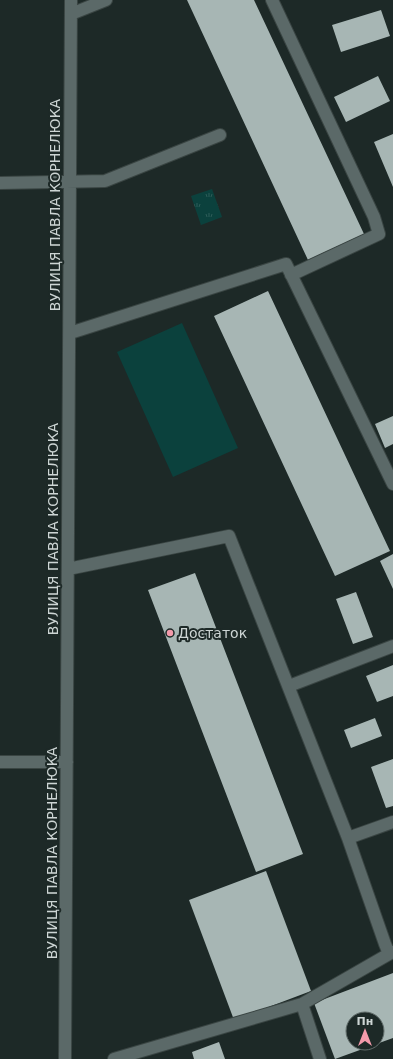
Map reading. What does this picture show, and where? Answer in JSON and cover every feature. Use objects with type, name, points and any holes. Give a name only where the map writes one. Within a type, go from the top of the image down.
[{"type":"street","name":"ВУЛИЦЯ ПАВЛА КОРНЕЛЮКА","points":[[65,1059],[71,0]]},
{"type":"street","points":[[71,14],[106,0]]},
{"type":"street","points":[[272,0],[374,217],[379,234],[291,275]]},
{"type":"street","points":[[0,183],[70,183],[105,181],[220,135]]},
{"type":"street","points":[[70,333],[286,264],[393,484]]},
{"type":"street","points":[[68,569],[229,536],[289,686],[391,953],[302,1004],[114,1059]]},
{"type":"street","points":[[289,686],[393,646]]},
{"type":"street","points":[[0,762],[67,762]]},
{"type":"street","points":[[348,838],[393,822]]},
{"type":"street","points":[[302,1004],[320,1059]]},
{"type":"green space","points":[[212,189],[222,217],[201,225],[191,196]]},
{"type":"green space","points":[[182,323],[238,448],[173,477],[117,352]]},
{"type":"building","points":[[187,0],[254,0],[364,234],[308,260]]},
{"type":"building","points":[[381,10],[390,36],[341,52],[332,25]]},
{"type":"building","points":[[378,76],[390,101],[346,122],[334,97]]},
{"type":"building","points":[[393,134],[393,187],[374,142]]},
{"type":"building","points":[[268,291],[390,551],[335,576],[214,316]]},
{"type":"building","points":[[393,416],[393,444],[385,448],[375,424]]},
{"type":"building","points":[[393,554],[393,589],[380,561]]},
{"type":"building","points":[[195,573],[303,854],[256,872],[148,590]]},
{"type":"building","points":[[356,592],[373,637],[353,644],[336,599]]},
{"type":"building","points":[[393,665],[393,696],[377,702],[366,676]]},
{"type":"building","points":[[375,718],[382,736],[351,748],[344,730]]},
{"type":"building","points":[[393,759],[393,806],[386,808],[371,767]]},
{"type":"building","points":[[266,871],[311,991],[234,1020],[189,900]]},
{"type":"building","points":[[393,973],[393,1038],[385,1041],[385,1011],[345,1011],[345,1051],[357,1051],[335,1059],[314,1003]]},
{"type":"building","points":[[219,1042],[225,1059],[194,1059],[192,1052]]},
{"type":"place","name":"Достаток","points":[[170,633]]}]
